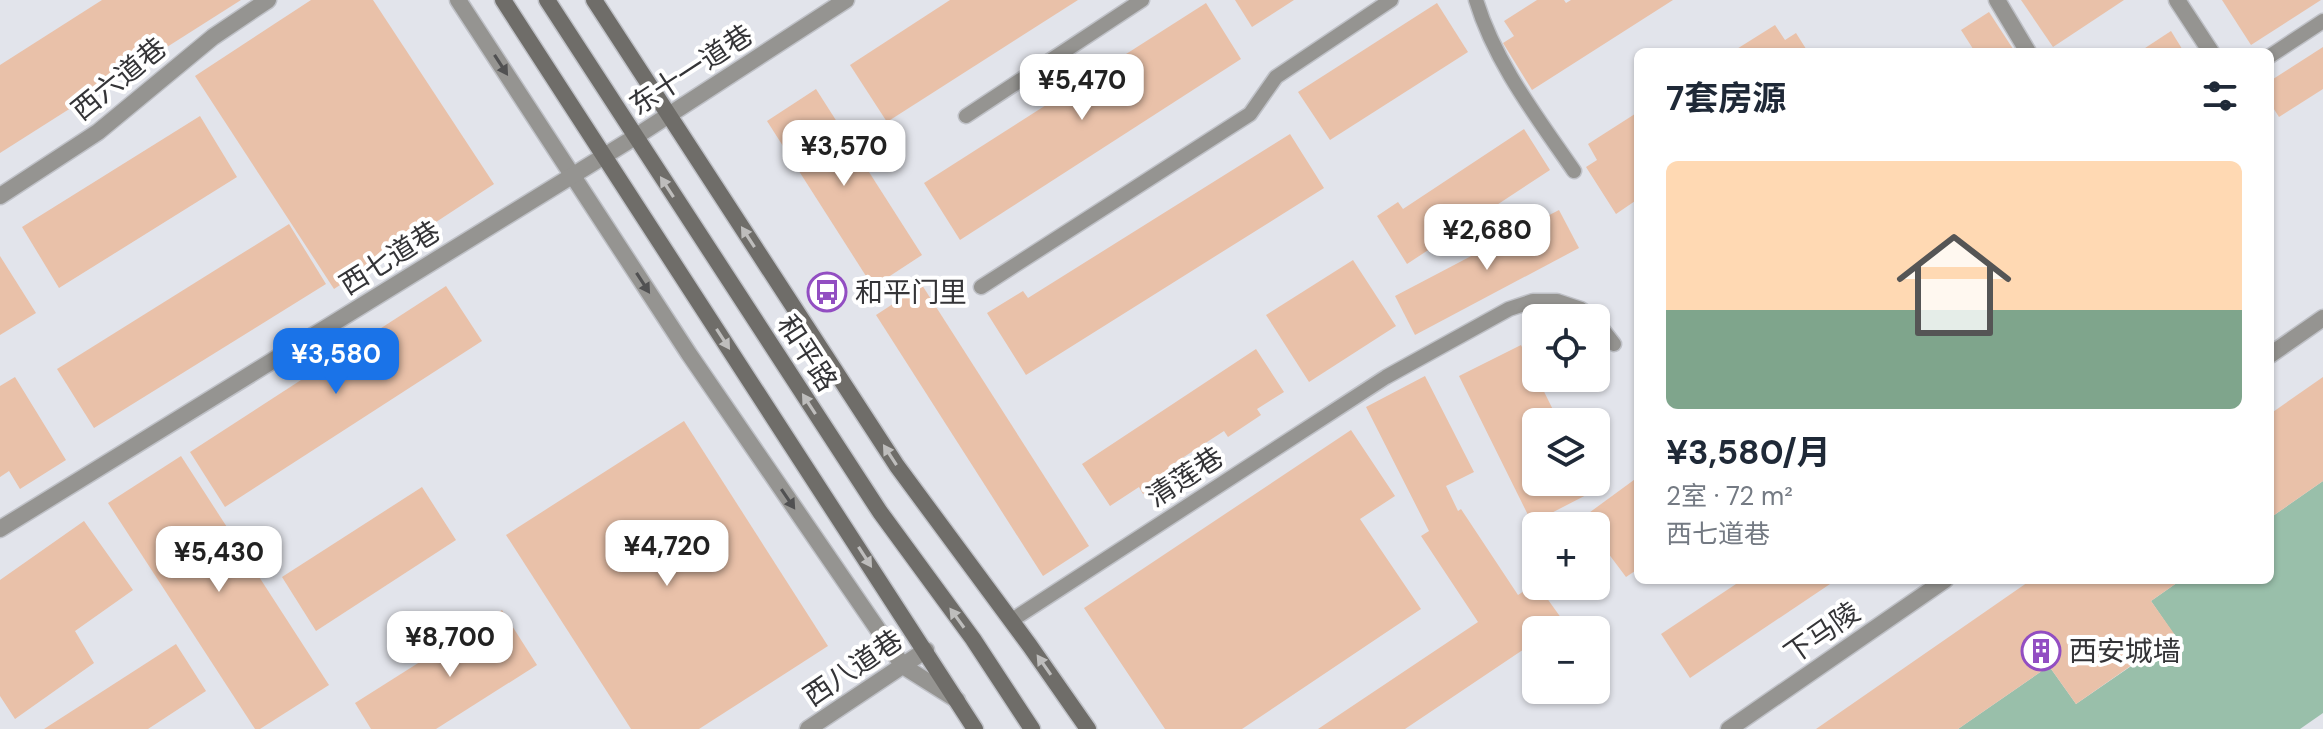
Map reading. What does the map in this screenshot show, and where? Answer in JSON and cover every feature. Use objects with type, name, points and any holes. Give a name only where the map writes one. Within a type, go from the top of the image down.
[{"type":"main road","points":[[503,0],[975,729]]},
{"type":"main road","name":"和平路","points":[[547,0],[880,512],[973,639],[1032,729]]},
{"type":"main road","points":[[594,0],[897,466],[1012,620],[1088,729]]},
{"type":"street","name":"西六道巷","points":[[0,196],[98,132],[213,37],[268,0]]},
{"type":"street","points":[[458,0],[689,354],[903,666],[957,700]]},
{"type":"street","name":"东十一道巷","points":[[604,156],[846,0]]},
{"type":"street","points":[[1997,0],[2026,48]]},
{"type":"street","points":[[2177,0],[2208,48]]},
{"type":"street","name":"西七道巷","points":[[0,529],[604,156]]},
{"type":"street","points":[[2274,352],[2323,318]]},
{"type":"street","name":"下马陵","points":[[1729,729],[1939,584]]},
{"type":"street","name":"西八道巷","points":[[808,729],[926,650]]},
{"type":"lane","points":[[966,116],[1142,0]]},
{"type":"lane","points":[[981,287],[1250,114],[1276,77],[1391,0]]},
{"type":"lane","points":[[1476,0],[1483,24],[1513,82],[1574,171]]},
{"type":"lane","points":[[2274,53],[2323,21]]},
{"type":"lane","name":"清莲巷","points":[[1524,304],[1557,301],[1566,304]]},
{"type":"lane","name":"清莲巷","points":[[1012,620],[1386,377],[1522,305]]},
{"type":"lane","points":[[1610,339],[1614,344]]},
{"type":"green space","points":[[2323,481],[2323,713],[2300,729],[1958,729],[2049,666],[2076,704],[2175,636],[2151,601],[2175,584],[2274,584],[2274,515]]},
{"type":"building","points":[[102,0],[241,0],[0,153],[0,65]]},
{"type":"building","points":[[311,0],[373,0],[494,184],[334,289],[195,76]]},
{"type":"building","points":[[950,0],[1078,0],[887,122],[850,65]]},
{"type":"building","points":[[1235,0],[1294,0],[1252,27]]},
{"type":"building","points":[[1537,0],[1564,0],[1566,3],[1571,0],[1673,0],[1532,90],[1503,43],[1514,36],[1504,21]]},
{"type":"building","points":[[2021,0],[2124,0],[2053,47]]},
{"type":"building","points":[[2222,0],[2321,0],[2251,45]]},
{"type":"building","points":[[1206,3],[1241,59],[960,240],[924,183]]},
{"type":"building","points":[[1437,3],[1468,52],[1330,140],[1298,92]]},
{"type":"building","points":[[1989,12],[2012,48],[1972,48],[1961,30]]},
{"type":"building","points":[[1775,25],[1785,40],[1796,33],[1805,48],[1738,48]]},
{"type":"building","points":[[2171,31],[2182,48],[2145,48]]},
{"type":"building","points":[[2323,47],[2323,89],[2279,117],[2274,109],[2274,78]]},
{"type":"building","points":[[816,89],[922,255],[873,287],[767,121]]},
{"type":"building","points":[[1634,115],[1634,202],[1616,214],[1586,167],[1597,160],[1588,144]]},
{"type":"building","points":[[200,116],[237,177],[59,288],[22,227]]},
{"type":"building","points":[[1524,129],[1550,170],[1407,264],[1377,216],[1398,202],[1403,209]]},
{"type":"building","points":[[1290,134],[1324,188],[1026,375],[987,313],[1023,291],[1028,298]]},
{"type":"building","points":[[1559,210],[1579,248],[1415,335],[1395,296]]},
{"type":"building","points":[[289,224],[326,284],[94,428],[57,369]]},
{"type":"building","points":[[0,256],[36,313],[0,335]]},
{"type":"building","points":[[1353,260],[1396,326],[1309,382],[1266,315]]},
{"type":"building","points":[[922,285],[1089,546],[1043,576],[876,315]]},
{"type":"building","points":[[446,286],[482,341],[225,507],[190,452]]},
{"type":"building","points":[[1521,345],[1522,392],[1544,392],[1552,408],[1522,408],[1522,496],[1584,496],[1553,512],[1527,512],[1459,376]]},
{"type":"building","points":[[1256,349],[1284,392],[1257,409],[1261,415],[1228,437],[1224,431],[1173,464],[1178,471],[1143,494],[1139,487],[1110,506],[1082,464]]},
{"type":"building","points":[[1425,376],[1474,472],[1446,486],[1458,511],[1461,509],[1518,595],[1522,592],[1522,600],[1548,600],[1560,616],[1522,616],[1522,650],[1405,729],[1318,729],[1478,622],[1421,536],[1429,531],[1366,407]]},
{"type":"building","points":[[15,377],[66,460],[20,489],[9,471],[0,477],[0,386]]},
{"type":"building","points":[[2323,377],[2323,481],[2274,515],[2274,411]]},
{"type":"building","points":[[684,421],[828,646],[699,729],[631,729],[506,535]]},
{"type":"building","points":[[1351,430],[1395,496],[1360,519],[1421,609],[1242,729],[1165,729],[1084,608]]},
{"type":"building","points":[[181,456],[329,685],[260,729],[255,729],[108,503]]},
{"type":"building","points":[[1634,480],[1634,572],[1626,577],[1610,556],[1610,512],[1590,512]]},
{"type":"building","points":[[422,487],[456,540],[316,631],[282,577]]},
{"type":"building","points":[[84,521],[133,590],[75,631],[94,663],[15,719],[0,696],[0,580]]},
{"type":"building","points":[[1736,584],[1830,584],[1690,678],[1661,634]]},
{"type":"building","name":"西安城墙","points":[[2025,584],[2175,584],[2151,601],[2175,635],[2076,704],[2049,666],[1958,729],[1816,729]]},
{"type":"building","points":[[502,610],[537,665],[436,729],[371,729],[355,703]]},
{"type":"building","points":[[176,644],[206,691],[148,729],[44,729]]},
{"type":"place","name":"和平门里","points":[[827,292]]},
{"type":"place","name":"西安城墙","points":[[2041,651]]}]
